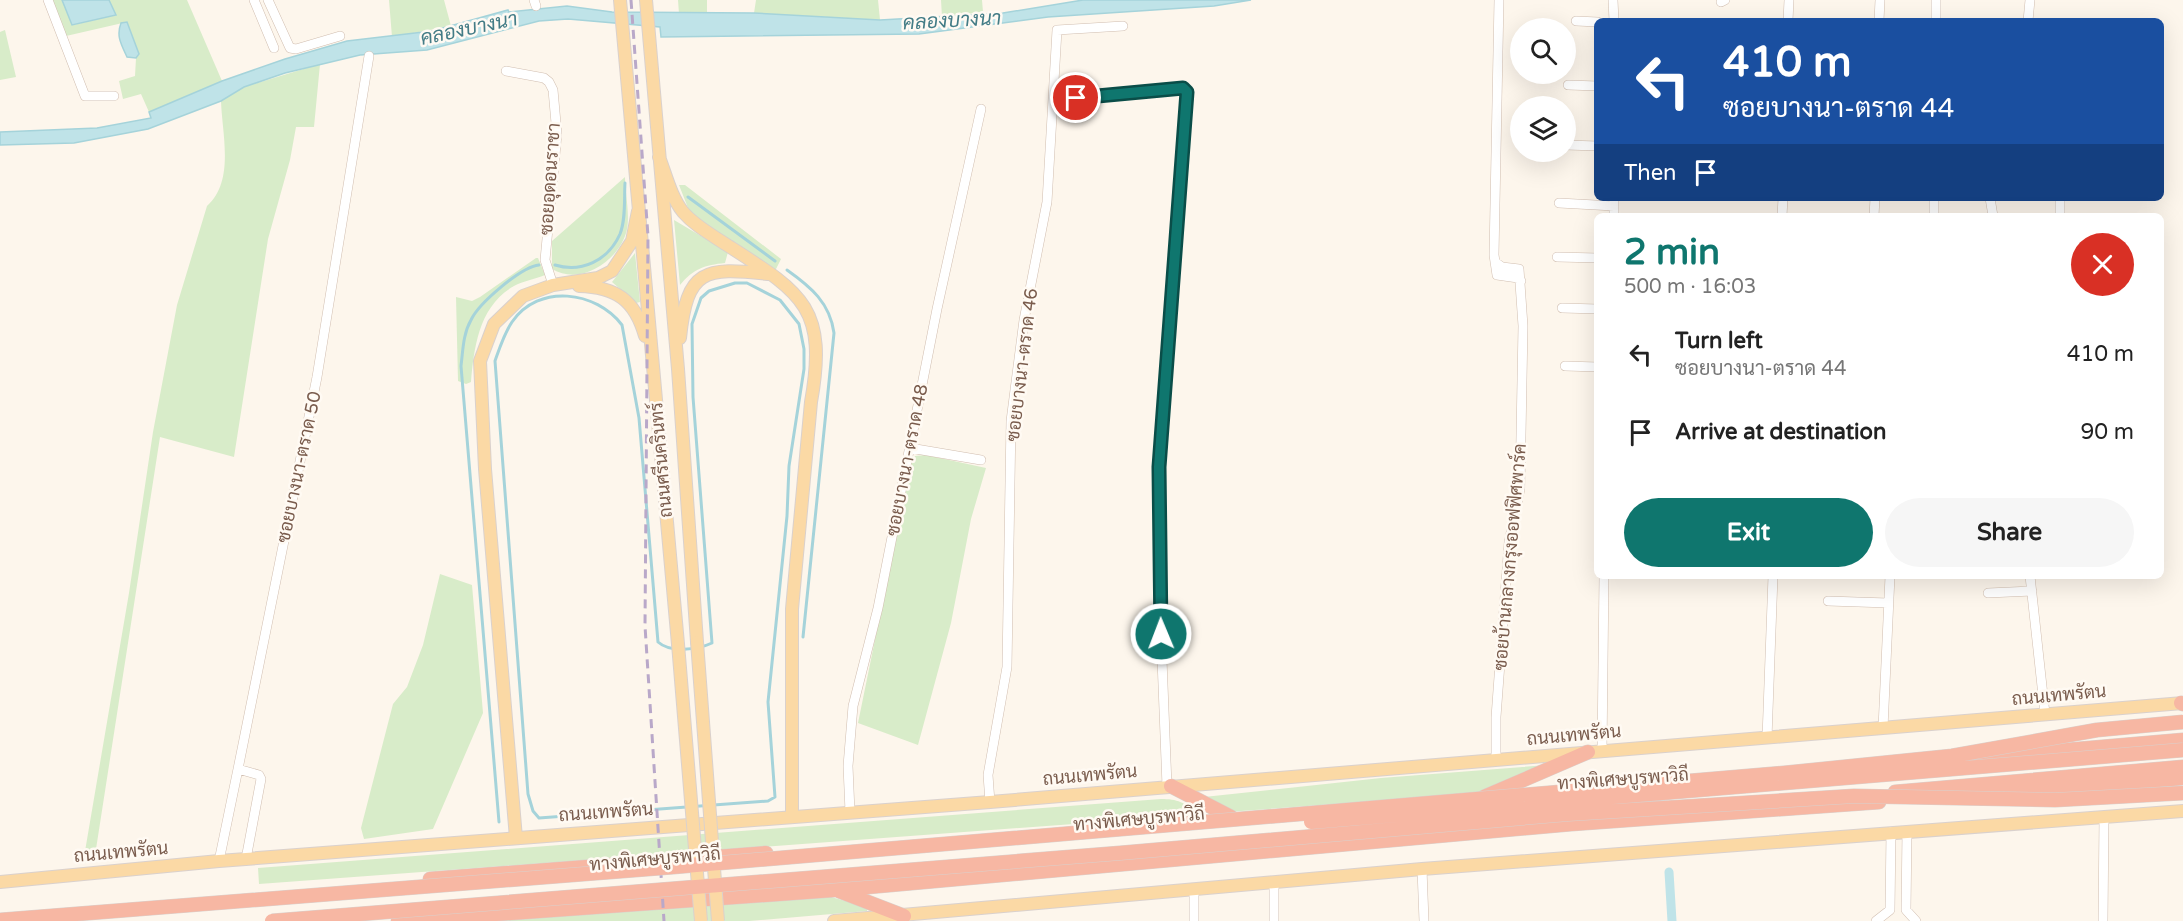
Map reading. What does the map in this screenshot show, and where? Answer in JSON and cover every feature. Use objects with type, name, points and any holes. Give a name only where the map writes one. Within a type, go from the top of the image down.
[{"type":"highway","points":[[0,921],[708,864],[1884,763],[1952,756],[2097,730],[2183,722]]},
{"type":"highway","points":[[0,915],[2183,740]]},
{"type":"highway","name":"ทางพิเศษบูรพาวิถี","points":[[98,921],[1785,785],[2183,750]]},
{"type":"highway","points":[[1482,797],[1588,752]]},
{"type":"highway","name":"ทางพิเศษบูรพาวิถี","points":[[272,921],[1085,856],[1568,814],[1854,795],[2183,767]]},
{"type":"highway","points":[[398,921],[834,890],[1571,824],[2183,778]]},
{"type":"highway","points":[[1169,786],[1231,817]]},
{"type":"highway","points":[[1854,795],[2055,800],[2183,793]]},
{"type":"highway","points":[[834,890],[904,916]]},
{"type":"main road","name":"ถนนศรีนครินทร์","points":[[620,1],[701,921]]},
{"type":"main road","name":"ถนนศรีนครินทร์","points":[[646,1],[678,369],[718,921]]},
{"type":"main road","points":[[659,157],[682,212],[696,225],[773,274],[792,290],[810,314],[817,340],[817,368],[811,402],[792,609],[792,816]]},
{"type":"main road","points":[[516,838],[485,469],[480,361],[494,324],[523,296],[556,285],[598,278],[612,271],[632,241],[638,211]]},
{"type":"main road","points":[[678,369],[683,306],[693,284],[709,274],[728,270],[773,274]]},
{"type":"main road","points":[[556,285],[594,286],[625,299],[642,325],[652,360]]},
{"type":"main road","name":"ถนนเทพรัตน","points":[[0,882],[219,861],[990,802],[2182,703]]},
{"type":"main road","points":[[834,921],[1422,869],[2183,811]]},
{"type":"street","points":[[48,0],[85,96],[114,96]]},
{"type":"street","points":[[254,0],[274,48]]},
{"type":"street","points":[[268,0],[287,44],[296,49],[340,36]]},
{"type":"street","name":"ซอยบ้านกลางกรุงออฟฟิศพาร์ค","points":[[1496,760],[1496,717],[1509,542],[1520,489],[1523,326],[1521,281],[1518,278],[1497,274],[1495,262],[1499,0]]},
{"type":"street","points":[[1613,0],[1614,18]]},
{"type":"street","points":[[1788,18],[1789,0]]},
{"type":"street","points":[[1879,18],[1880,0]]},
{"type":"street","points":[[1936,0],[1936,18]]},
{"type":"street","points":[[2028,18],[2030,0]]},
{"type":"street","points":[[1576,21],[1594,22]]},
{"type":"street","name":"ซอยบางนา-ตราด 46","points":[[990,802],[988,775],[1007,667],[1011,421],[1024,320],[1047,202],[1057,30],[1123,26]]},
{"type":"street","name":"ซอยบางนา-ตราด 50","points":[[219,861],[317,377],[369,56]]},
{"type":"street","name":"ซอยอุดอนราชา","points":[[506,71],[544,78],[553,90],[557,134],[545,260],[556,285]]},
{"type":"street","points":[[1568,85],[1594,86]]},
{"type":"street","points":[[1054,100],[1183,88],[1187,92],[1159,467],[1169,786]]},
{"type":"street","name":"ซอยบางนา-ตราด 48","points":[[850,812],[848,766],[854,706],[878,608],[981,109]]},
{"type":"street","points":[[1576,145],[1594,146]]},
{"type":"street","points":[[1558,203],[1614,207]]},
{"type":"street","points":[[1557,257],[1594,258]]},
{"type":"street","points":[[1562,308],[1594,309]]},
{"type":"street","points":[[1565,366],[1594,367]]},
{"type":"street","points":[[910,448],[981,459]]},
{"type":"street","points":[[1602,751],[1605,579]]},
{"type":"street","points":[[1767,738],[1773,579]]},
{"type":"street","points":[[1883,728],[1890,579]]},
{"type":"street","points":[[2030,579],[2045,714]]},
{"type":"street","points":[[1988,593],[2032,591]]},
{"type":"street","points":[[1828,601],[1888,603]]},
{"type":"street","points":[[238,770],[259,775],[261,779],[246,860]]},
{"type":"street","points":[[2103,921],[2104,817]]},
{"type":"street","points":[[1907,831],[1906,910],[1916,921]]},
{"type":"street","points":[[1876,921],[1890,910],[1891,832]]},
{"type":"street","points":[[1422,869],[1424,921]]},
{"type":"street","points":[[1274,882],[1274,921]]},
{"type":"street","points":[[1194,889],[1194,921]]},
{"type":"street","points":[[1890,891],[1906,891]]},
{"type":"green space","points":[[52,0],[62,0],[73,25],[116,15],[109,0],[187,0],[222,81],[149,112],[141,94],[123,99],[119,81],[135,76],[136,58],[139,54],[127,22],[66,36]]},
{"type":"green space","points":[[389,0],[444,0],[451,26],[392,37]]},
{"type":"green space","points":[[678,0],[707,0],[707,14],[679,14]]},
{"type":"green space","points":[[756,0],[878,0],[880,20],[754,13]]},
{"type":"green space","points":[[941,0],[982,0],[983,12],[942,17]]},
{"type":"green space","points":[[5,30],[16,77],[0,80],[0,32]]},
{"type":"green space","points":[[320,64],[314,127],[296,127],[290,160],[268,239],[234,457],[160,437],[94,862],[83,863],[129,593],[153,432],[177,305],[207,206],[216,196],[224,170],[221,101],[244,87]]},
{"type":"green space","points":[[625,177],[628,223],[617,250],[609,260],[587,272],[576,275],[564,274],[552,269],[552,241]]},
{"type":"green space","points":[[679,185],[685,185],[781,259],[775,271],[690,213]]},
{"type":"green space","points":[[674,220],[728,252],[725,263],[700,269],[680,285]]},
{"type":"green space","points":[[635,253],[640,302],[636,303],[612,282]]},
{"type":"green space","points":[[536,258],[545,275],[514,286],[502,294],[486,316],[481,328],[474,355],[471,382],[466,384],[458,381],[456,297],[472,301]]},
{"type":"green space","points":[[926,455],[986,468],[971,519],[951,623],[918,745],[858,723],[911,463],[915,456]]},
{"type":"green space","points":[[440,574],[472,585],[483,713],[433,829],[364,839],[361,828],[393,704],[407,687],[423,645]]},
{"type":"green space","points":[[1548,765],[1483,793],[1227,812],[1204,797],[1381,778]]},
{"type":"green space","points":[[1161,799],[1181,802],[1196,815],[259,884],[258,868]]},
{"type":"green space","points":[[824,895],[867,907],[867,911],[749,921],[449,921]]},
{"type":"water","points":[[62,0],[109,0],[116,15],[72,25]]},
{"type":"water","name":"คลองบางนา","points":[[1083,0],[1251,0],[1214,6],[1048,17],[919,34],[661,37],[660,27],[568,19],[539,21],[427,50],[360,55],[285,73],[244,87],[221,101],[148,129],[74,143],[0,145],[0,132],[97,128],[151,118],[149,112],[222,81],[285,59],[347,41],[432,31],[508,10],[509,12],[567,6],[612,12],[754,13],[880,20],[1003,13]]},
{"type":"water","points":[[127,22],[139,54],[136,58],[127,57],[120,40],[121,23]]},
{"type":"waterway","points":[[555,265],[574,267],[593,263],[615,243],[622,228],[625,183]]},
{"type":"waterway","points":[[688,197],[775,261]]},
{"type":"waterway","points":[[499,822],[461,366],[466,331],[475,313],[512,279],[531,267],[539,265]]},
{"type":"waterway","points":[[787,270],[804,283],[824,304],[834,333],[803,637]]},
{"type":"waterway","points":[[735,283],[747,283],[780,300],[799,324],[804,349],[804,369],[789,466],[787,516],[768,702],[775,797],[768,801],[539,818],[533,811],[528,794],[495,361],[500,346],[512,322],[523,310],[537,301],[552,297],[567,296],[583,299],[598,305],[622,325],[639,418],[658,642],[676,649],[699,647],[712,643],[693,397],[692,324],[701,298],[709,291],[735,283]]},
{"type":"waterway","points":[[1669,872],[1672,921]]},
{"type":"railway","points":[[631,0],[648,236],[645,626],[664,921]]},
{"type":"route","points":[[1076,98],[1183,88],[1187,92],[1159,467],[1161,634]]}]
